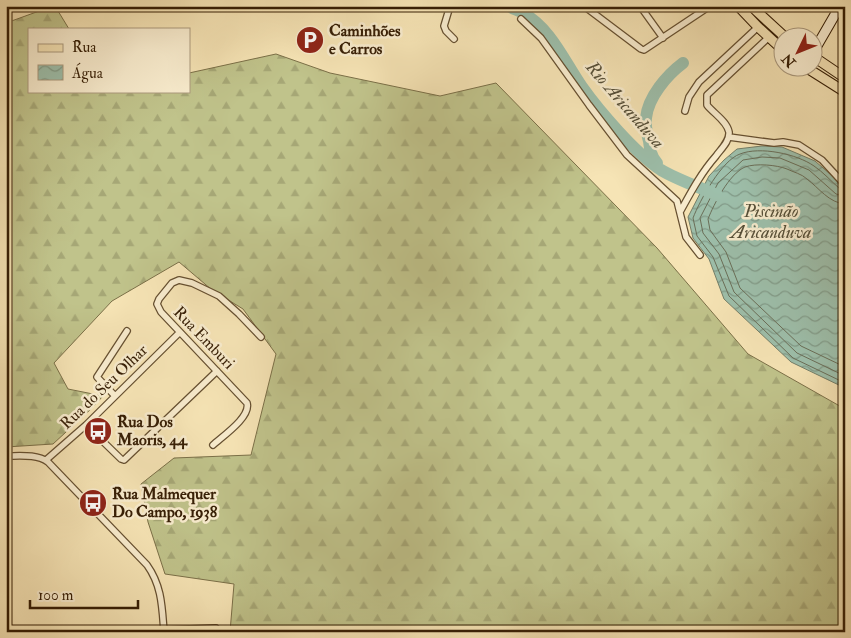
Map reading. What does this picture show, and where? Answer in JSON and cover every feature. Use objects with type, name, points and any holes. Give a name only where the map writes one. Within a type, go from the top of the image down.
[{"type":"main road","points":[[738,6],[774,43]]},
{"type":"main road","points":[[752,6],[775,28]]},
{"type":"main road","points":[[824,34],[840,6]]},
{"type":"main road","points":[[768,38],[774,41]]},
{"type":"main road","points":[[824,64],[845,78]]},
{"type":"main road","points":[[823,78],[845,92]]},
{"type":"street","points":[[450,6],[444,26],[446,31],[454,38]]},
{"type":"street","points":[[584,6],[641,49],[646,50],[710,6]]},
{"type":"street","points":[[640,6],[663,38]]},
{"type":"street","points":[[521,19],[541,38],[572,83],[623,150],[677,201],[686,237],[700,256]]},
{"type":"street","points":[[685,111],[689,97],[699,82],[758,28]]},
{"type":"street","points":[[680,212],[701,175],[726,144],[729,137],[726,125],[706,105],[707,95],[768,38]]},
{"type":"street","points":[[729,137],[799,145],[822,160],[845,185]]},
{"type":"street","name":"Rua Emburi","points":[[213,445],[241,418],[247,411],[248,406],[244,399],[160,312],[157,304],[158,300],[172,283],[179,280],[201,287],[219,296],[261,337]]},
{"type":"street","points":[[115,396],[97,377],[127,331]]},
{"type":"street","name":"Rua do Seu Olhar","points":[[46,460],[86,425],[180,332]]},
{"type":"street","points":[[86,425],[124,460],[217,371]]},
{"type":"street","points":[[6,456],[33,457],[46,460],[134,551],[154,574],[161,594],[163,631],[216,628],[220,632]]},
{"type":"green space","points":[[55,6],[68,28],[28,28],[28,92],[190,92],[190,73],[276,54],[330,73],[440,96],[496,83],[657,248],[748,354],[845,409],[845,632],[230,632],[234,584],[165,574],[148,522],[141,484],[174,458],[251,455],[276,354],[243,309],[212,290],[179,262],[112,301],[54,363],[68,389],[103,396],[53,444],[6,447],[6,23]]},
{"type":"water","name":"Piscinão Aricanduva","points":[[762,146],[782,147],[815,161],[845,187],[845,388],[791,362],[724,299],[709,259],[693,238],[688,217],[709,176],[737,149]]},
{"type":"waterway","name":"Rio Aricanduva","points":[[509,6],[523,13],[542,28],[589,97],[618,132],[640,154],[668,174],[717,195]]},
{"type":"waterway","points":[[657,163],[651,153],[646,130],[650,102],[659,87],[683,63]]},
{"type":"place","name":"Caminhões e Carros","points":[[310,40]]},
{"type":"place","name":"Rua Dos Maoris, 44","points":[[98,431]]},
{"type":"place","name":"Rua Malmequer Do Campo, 1938","points":[[93,503]]}]
